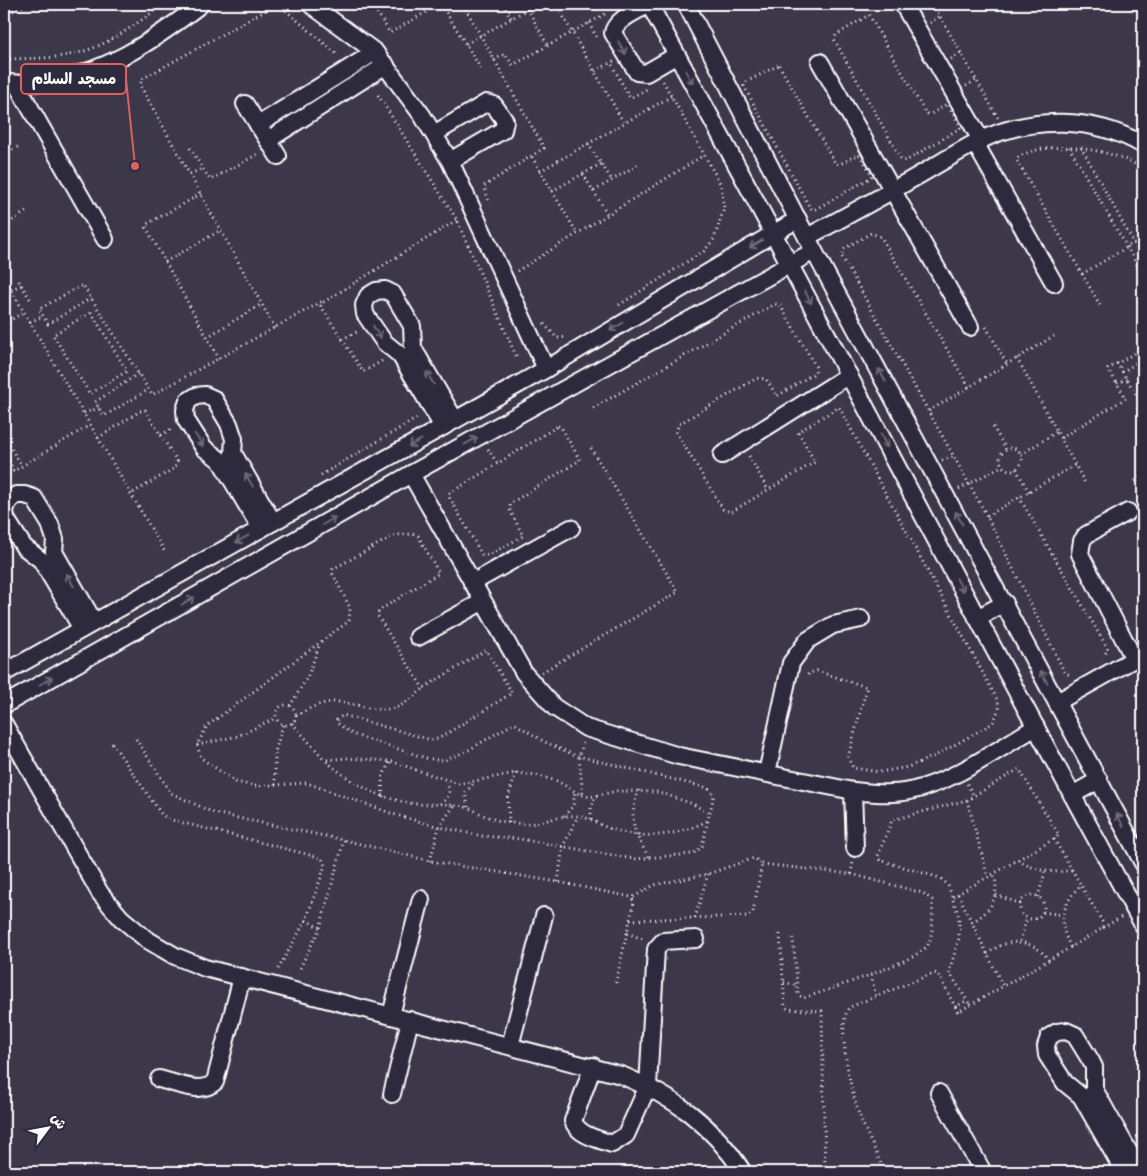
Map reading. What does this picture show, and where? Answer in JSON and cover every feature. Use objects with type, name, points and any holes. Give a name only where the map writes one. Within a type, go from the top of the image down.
[{"type":"street","points":[[104,239],[10,84],[57,80],[97,69],[134,52],[201,4]]},
{"type":"street","points":[[310,4],[375,52],[434,134],[450,162],[546,369]]},
{"type":"street","points":[[677,55],[646,74],[635,71],[613,33],[616,24],[649,4],[677,55],[774,233],[977,618],[1143,925]]},
{"type":"street","points":[[686,4],[811,244],[1143,863]]},
{"type":"street","points":[[904,6],[1054,283]]},
{"type":"street","points":[[258,125],[375,52]]},
{"type":"street","points":[[820,62],[970,327]]},
{"type":"street","points":[[245,104],[272,148],[386,65]]},
{"type":"street","points":[[434,134],[486,103],[494,105],[505,121],[503,130],[450,162]]},
{"type":"street","points":[[4,705],[411,474],[790,264],[811,244],[893,191],[978,142],[1005,130],[1031,124],[1057,122],[1084,124],[1110,130],[1143,145]]},
{"type":"street","points":[[4,673],[546,369],[798,219]]},
{"type":"street","points":[[385,290],[393,294],[409,320],[414,334],[413,348],[449,424],[400,355],[384,342],[365,314],[364,305],[368,296],[376,291],[385,290]]},
{"type":"street","points":[[722,455],[849,375]]},
{"type":"street","points":[[205,395],[214,399],[230,424],[234,439],[233,453],[267,525],[220,460],[204,448],[186,420],[184,410],[188,402],[196,396],[205,395]]},
{"type":"street","points":[[411,474],[482,602],[529,680],[554,707],[586,728],[679,756],[852,791],[880,794],[935,784],[1036,727]]},
{"type":"street","points":[[26,494],[34,498],[50,524],[55,539],[54,552],[88,626],[40,560],[24,547],[6,519],[5,509],[9,501],[16,496],[26,494]]},
{"type":"street","points":[[1057,702],[1138,656],[1080,554],[1082,541],[1086,535],[1128,512]]},
{"type":"street","points":[[472,583],[571,528]]},
{"type":"street","points":[[418,637],[482,602]]},
{"type":"street","points":[[977,618],[1005,603]]},
{"type":"street","points":[[767,773],[791,663],[808,640],[833,625],[861,619]]},
{"type":"street","points":[[4,724],[100,893],[121,918],[146,939],[175,956],[205,968],[593,1066],[648,1086],[684,1107],[712,1132],[743,1172]]},
{"type":"street","points":[[1072,795],[1099,780]]},
{"type":"street","points":[[852,791],[855,848]]},
{"type":"street","points":[[391,1016],[421,899]]},
{"type":"street","points":[[510,1046],[544,916]]},
{"type":"street","points":[[593,1066],[573,1121],[576,1128],[581,1132],[612,1144],[626,1135],[648,1086],[656,949],[663,941],[696,939]]},
{"type":"street","points":[[160,1079],[200,1088],[205,1088],[215,1082],[242,977]]},
{"type":"street","points":[[392,1094],[410,1020]]},
{"type":"street","points":[[1066,1031],[1075,1035],[1091,1060],[1094,1067],[1094,1089],[1128,1164],[1081,1096],[1065,1084],[1047,1055],[1046,1046],[1049,1037],[1057,1032],[1066,1031]]},
{"type":"street","points":[[939,1092],[983,1172]]},
{"type":"path","points":[[4,16],[26,4]]},
{"type":"path","points":[[4,51],[10,60],[68,55],[86,50],[125,32],[164,4]]},
{"type":"path","points":[[275,328],[140,82],[277,4],[338,55]]},
{"type":"path","points":[[372,4],[391,33],[441,4],[483,72]]},
{"type":"path","points":[[463,4],[544,148],[484,186],[491,207]]},
{"type":"path","points":[[503,4],[511,18]]},
{"type":"path","points":[[526,4],[548,46]]},
{"type":"path","points":[[556,4],[624,123]]},
{"type":"path","points":[[933,4],[1005,130]]},
{"type":"path","points":[[466,44],[528,9]]},
{"type":"path","points":[[494,60],[505,54],[513,65],[614,9]]},
{"type":"path","points":[[870,15],[926,114],[931,114],[947,104],[960,125],[960,128],[906,161],[901,159],[834,39],[836,35],[870,15]]},
{"type":"path","points":[[589,23],[598,39]]},
{"type":"path","points":[[606,55],[630,98],[663,80],[721,185],[724,208],[714,239],[704,251],[612,309]]},
{"type":"path","points":[[594,71],[611,64]]},
{"type":"path","points":[[779,64],[835,163],[840,164],[859,154],[872,175],[870,178],[814,210],[810,208],[744,86],[746,82],[779,64]]},
{"type":"path","points":[[378,95],[456,220],[517,358]]},
{"type":"path","points":[[540,171],[672,96]]},
{"type":"path","points":[[588,144],[612,180]]},
{"type":"path","points":[[4,155],[19,146]]},
{"type":"path","points":[[1100,304],[1017,160],[1019,156],[1058,146],[1069,146],[1080,147],[1130,161],[1143,170]]},
{"type":"path","points":[[1069,146],[1143,275]]},
{"type":"path","points":[[1080,147],[1143,260]]},
{"type":"path","points":[[190,148],[208,179],[212,179],[272,148]]},
{"type":"path","points":[[517,271],[704,155]]},
{"type":"path","points":[[532,157],[577,233]]},
{"type":"path","points":[[552,191],[601,164]]},
{"type":"path","points":[[594,191],[639,164]]},
{"type":"path","points":[[190,174],[202,170]]},
{"type":"path","points":[[583,174],[608,214]]},
{"type":"path","points":[[201,194],[146,225],[219,359]]},
{"type":"path","points":[[4,226],[27,212]]},
{"type":"path","points":[[91,298],[49,323],[43,316],[40,308],[81,284],[91,298],[148,390],[153,395],[323,302],[456,220]]},
{"type":"path","points":[[165,262],[221,230]]},
{"type":"path","points":[[969,387],[881,237],[878,234],[871,233],[850,244],[841,254],[986,516],[1066,673],[1071,675],[1078,671]]},
{"type":"path","points":[[1082,274],[1134,243],[1143,234]]},
{"type":"path","points":[[4,254],[6,261],[11,267]]},
{"type":"path","points":[[513,262],[521,279]]},
{"type":"path","points":[[4,278],[165,552]]},
{"type":"path","points":[[20,281],[32,302]]},
{"type":"path","points":[[11,290],[22,285]]},
{"type":"path","points":[[323,302],[321,306],[363,372],[385,362]]},
{"type":"path","points":[[207,337],[262,304]]},
{"type":"path","points":[[593,408],[779,304],[816,367],[815,373],[777,396],[766,379],[757,378],[679,424],[676,429],[723,509],[734,511],[815,462],[798,432],[839,407],[998,701],[1000,708],[993,723],[935,756],[908,766],[880,772],[853,768],[849,761],[866,686],[814,671],[806,676],[804,685]]},
{"type":"path","points":[[4,324],[24,312]]},
{"type":"path","points":[[91,312],[109,341],[127,371],[90,394],[53,335],[91,312]]},
{"type":"path","points":[[30,322],[43,316]]},
{"type":"path","points":[[542,318],[557,338],[569,336]]},
{"type":"path","points":[[109,341],[115,336]]},
{"type":"path","points":[[929,411],[1054,336]]},
{"type":"path","points":[[1060,438],[1126,398],[1108,369],[1143,348]]},
{"type":"path","points":[[1017,358],[1085,483]]},
{"type":"path","points":[[1122,372],[1143,359]]},
{"type":"path","points":[[1117,363],[1143,406]]},
{"type":"path","points":[[138,374],[95,400],[99,408],[105,416],[148,390]]},
{"type":"path","points":[[1117,383],[1127,380]]},
{"type":"path","points":[[84,413],[99,408]]},
{"type":"path","points":[[98,438],[144,410],[177,461],[174,468],[131,494]]},
{"type":"path","points":[[317,477],[420,415]]},
{"type":"path","points":[[4,477],[90,425]]},
{"type":"path","points":[[560,426],[580,460],[511,503],[510,508],[523,532],[522,536],[489,555],[482,555],[450,498],[450,493],[560,426]]},
{"type":"path","points":[[993,427],[1006,449]]},
{"type":"path","points":[[1021,454],[1057,432]]},
{"type":"path","points":[[4,436],[21,465]]},
{"type":"path","points":[[741,443],[768,490]]},
{"type":"path","points":[[529,680],[678,592],[589,445]]},
{"type":"path","points":[[1014,448],[1021,454],[1022,462],[1016,468],[1011,470],[1002,466],[1000,456],[1006,449],[1014,448]]},
{"type":"path","points":[[4,452],[14,470]]},
{"type":"path","points":[[986,516],[1075,465]]},
{"type":"path","points":[[969,485],[1002,466]]},
{"type":"path","points":[[1016,468],[1029,492]]},
{"type":"path","points":[[1135,481],[1143,476]]},
{"type":"path","points":[[1019,497],[1108,649],[1106,654],[1099,659]]},
{"type":"path","points":[[284,725],[292,723],[296,716],[309,708],[323,703],[338,702],[369,710],[399,706],[425,687],[486,650],[512,693],[438,739],[431,740],[343,715],[337,722],[352,734],[426,758],[443,761],[468,751],[514,723],[545,742],[579,757],[710,789],[714,795],[702,846],[692,854],[634,859],[520,839],[482,836],[396,815],[307,784],[255,786],[236,782],[200,758],[197,745],[207,726],[344,626],[351,615],[350,608],[333,574],[333,569],[395,535],[416,534],[439,573],[380,610],[377,615],[420,685],[425,687]]},
{"type":"path","points":[[290,706],[308,676],[320,642]]},
{"type":"path","points":[[276,718],[278,709],[285,705],[290,706],[296,712],[296,716]]},
{"type":"path","points":[[197,745],[238,736],[276,718]]},
{"type":"path","points":[[276,718],[284,725]]},
{"type":"path","points":[[292,723],[324,760],[342,775],[362,788],[383,797],[421,804],[454,805],[468,808],[488,817],[509,823],[528,824],[564,816],[578,816],[591,819],[605,827],[636,835],[673,834],[708,821]]},
{"type":"path","points":[[275,785],[274,752],[284,725]]},
{"type":"path","points":[[136,739],[176,797],[222,816],[344,840],[430,861],[558,882],[632,898],[654,885],[708,874],[754,858],[762,864],[851,874],[927,896],[932,905],[930,941],[923,950],[871,975],[804,998],[798,995],[793,938]]},
{"type":"path","points":[[112,743],[162,815],[168,819],[322,858],[325,866],[306,920],[269,984]]},
{"type":"path","points":[[579,757],[583,796]]},
{"type":"path","points":[[324,760],[354,758],[390,761],[459,784],[475,782],[502,774],[516,773],[543,777],[583,796],[639,790],[676,797],[710,814]]},
{"type":"path","points":[[383,797],[382,778],[390,761]]},
{"type":"path","points":[[953,897],[1059,835],[1019,769],[967,800],[892,820],[878,856],[880,860],[940,878],[948,885],[958,917],[959,938],[949,972],[970,1005]]},
{"type":"path","points":[[509,823],[508,798],[516,773]]},
{"type":"path","points":[[440,804],[446,800],[450,793],[444,780]]},
{"type":"path","points":[[468,808],[466,793],[475,782]]},
{"type":"path","points":[[639,790],[633,812],[636,835],[649,857]]},
{"type":"path","points":[[564,816],[573,806],[575,791]]},
{"type":"path","points":[[591,819],[591,807],[596,796]]},
{"type":"path","points":[[967,800],[988,877]]},
{"type":"path","points":[[430,861],[439,827],[454,805]]},
{"type":"path","points":[[558,882],[563,846],[578,816]]},
{"type":"path","points":[[885,1172],[857,1109],[845,1045],[844,1018],[846,1010],[936,973],[958,1012],[1103,928],[1104,925],[1054,839]]},
{"type":"path","points":[[300,968],[320,928],[344,840]]},
{"type":"path","points":[[1018,860],[1031,868],[1045,872],[1072,870]]},
{"type":"path","points":[[630,920],[746,917],[751,914],[762,864]]},
{"type":"path","points":[[1038,897],[1045,872]]},
{"type":"path","points":[[972,922],[983,916],[992,907],[997,884],[994,873]]},
{"type":"path","points":[[695,918],[708,874]]},
{"type":"path","points":[[1071,947],[1062,927],[1062,915],[1066,903],[1080,885]]},
{"type":"path","points":[[958,894],[1003,986]]},
{"type":"path","points":[[996,895],[1021,904]]},
{"type":"path","points":[[1027,896],[1038,897],[1044,903],[1043,912],[1037,918],[1027,918],[1023,915],[1021,904],[1027,896]]},
{"type":"path","points":[[615,986],[634,902],[632,898]]},
{"type":"path","points":[[1043,912],[1062,915]]},
{"type":"path","points":[[1020,941],[1027,918]]},
{"type":"path","points":[[306,920],[320,928]]},
{"type":"path","points":[[780,934],[787,1008],[822,1011],[826,1172]]},
{"type":"path","points":[[987,954],[997,946],[1008,942],[1020,941],[1037,948],[1049,960]]},
{"type":"path","points":[[871,975],[876,997]]},
{"type":"path","points":[[784,982],[798,986]]},
{"type":"path","points":[[955,1006],[968,1000]]},
{"type":"place","name":"مسجد السلام","points":[[135,166]]}]
